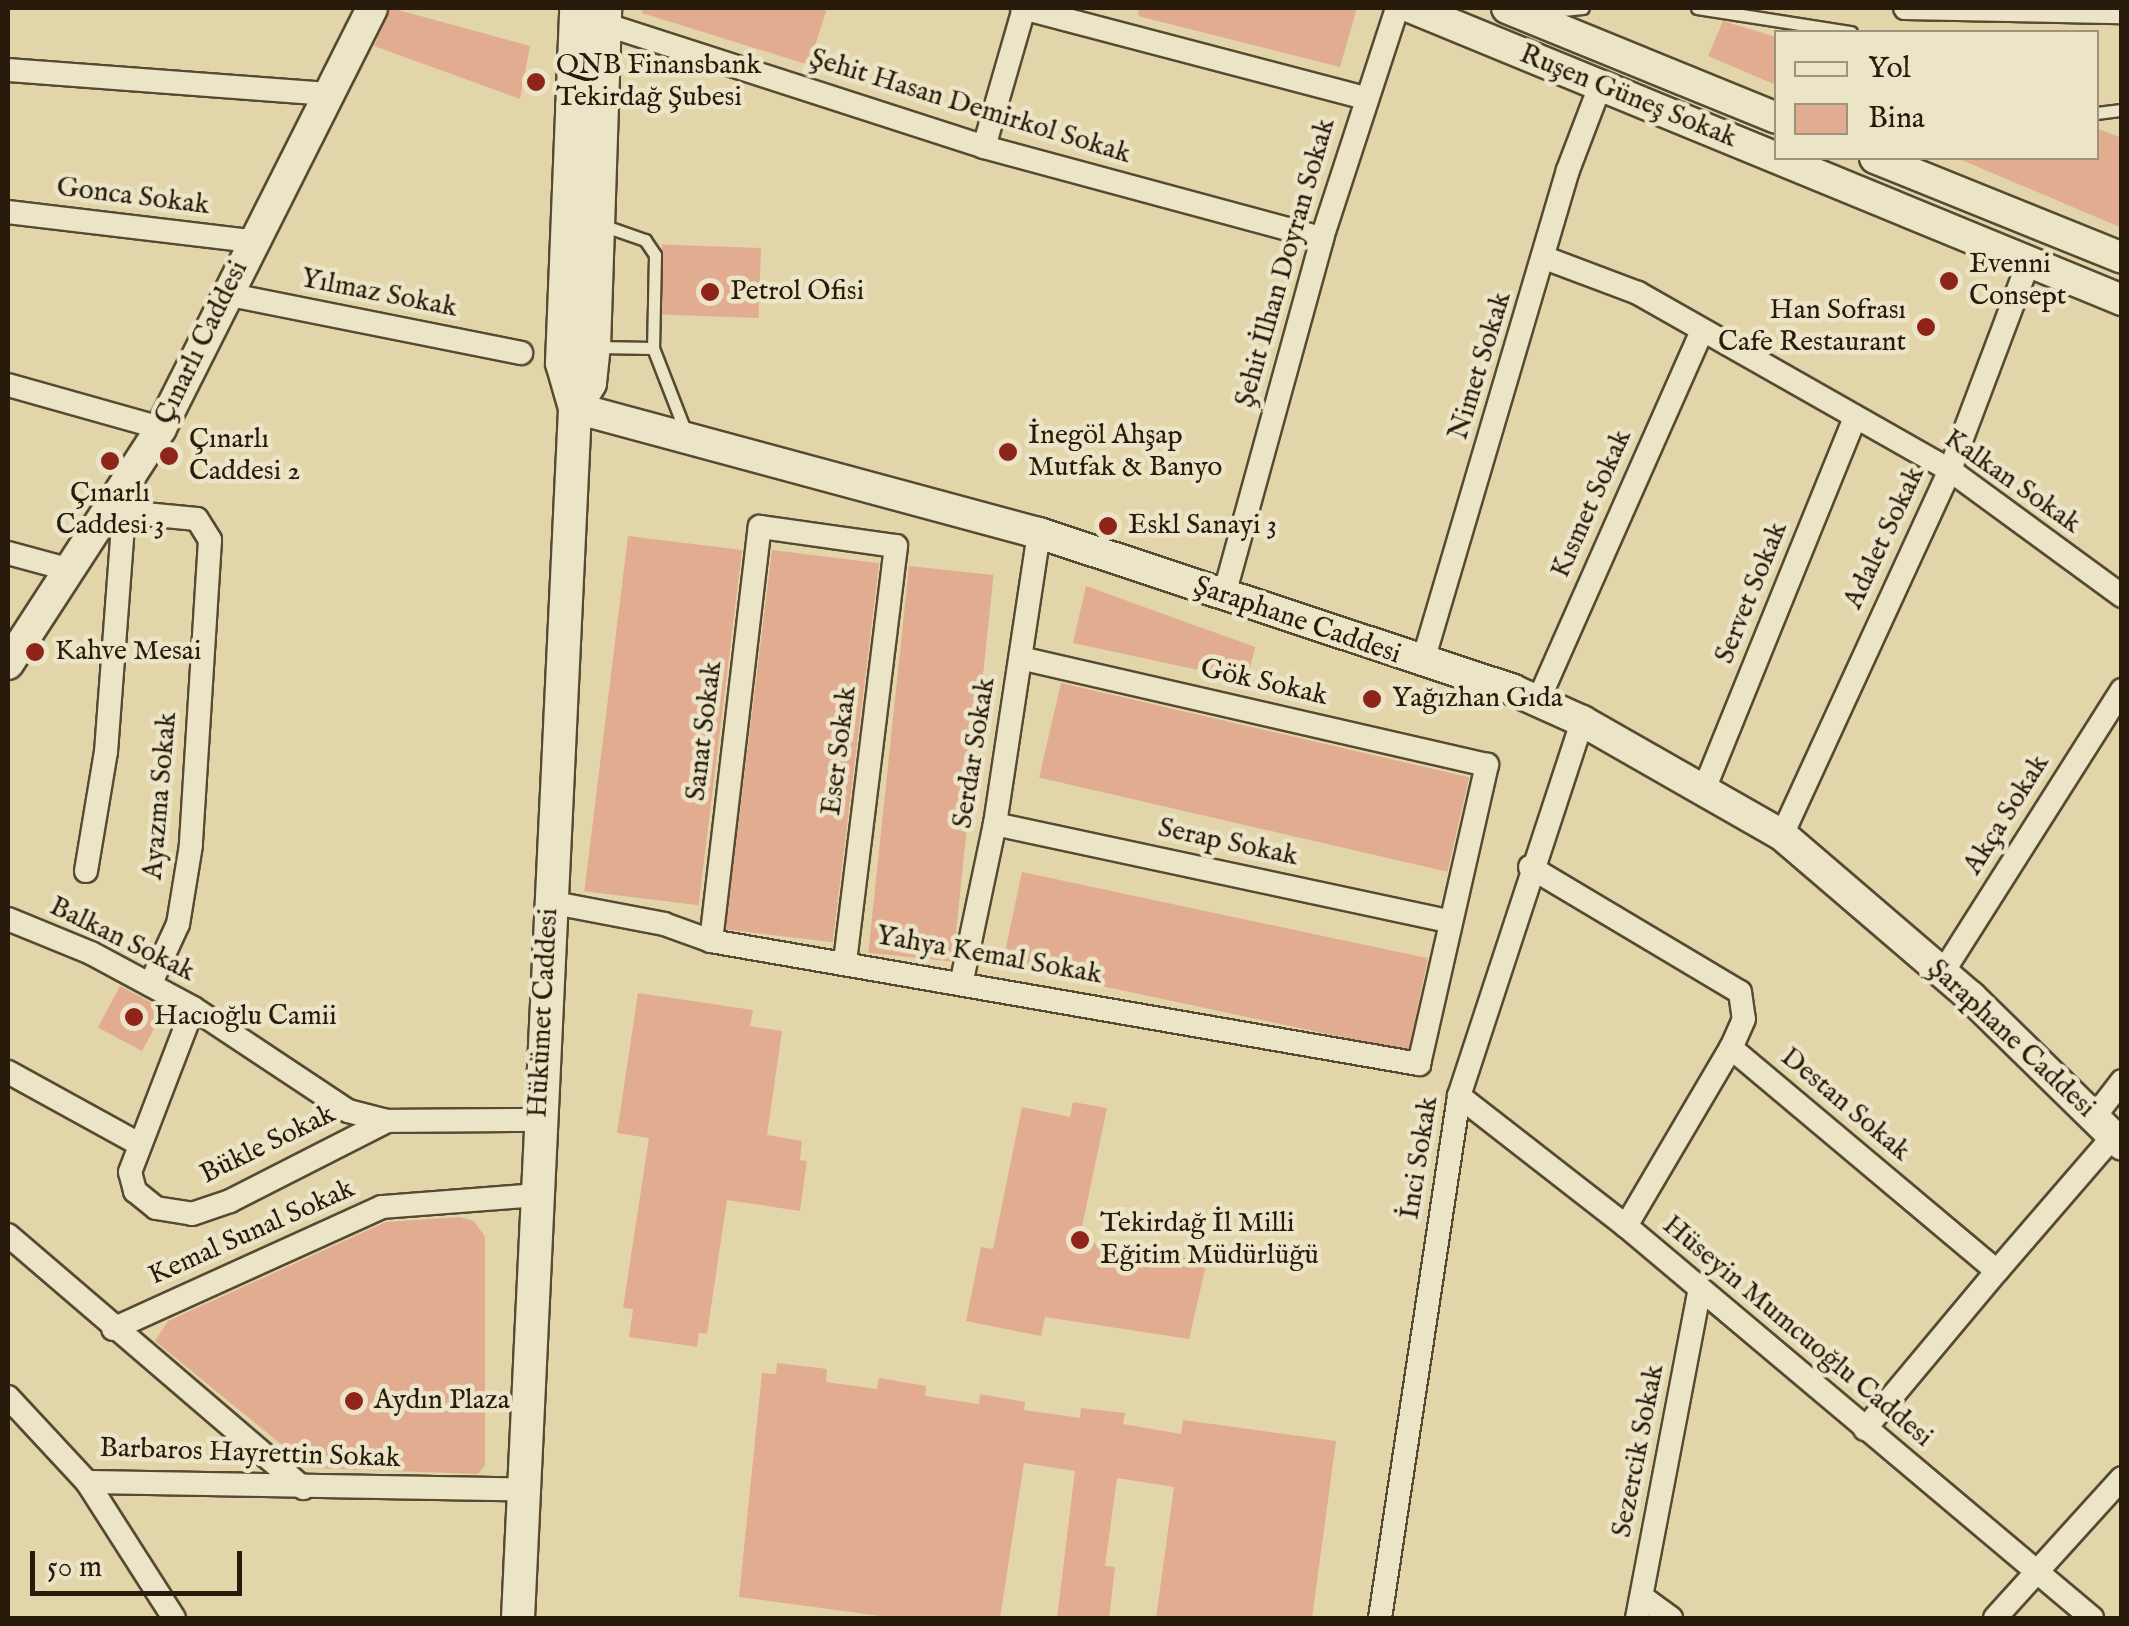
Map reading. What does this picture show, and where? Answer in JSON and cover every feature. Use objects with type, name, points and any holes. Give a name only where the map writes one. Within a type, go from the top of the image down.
[{"type":"main road","name":"Hükümet Caddesi","points":[[518,1618],[574,408],[562,363],[581,222],[595,13]]},
{"type":"main road","name":"Hükümet Caddesi","points":[[574,408],[590,383],[594,347],[581,222]]},
{"type":"street","name":"Çınarlı Caddesi","points":[[8,664],[120,506],[324,94],[372,8]]},
{"type":"street","points":[[984,146],[1023,8],[1365,98]]},
{"type":"street","name":"Şehit İlhan Doyran Sokak","points":[[1224,595],[1322,238],[1397,8]]},
{"type":"street","name":"Ruşen Güneş Sokak","points":[[1412,8],[1774,157]]},
{"type":"street","points":[[1905,8],[2122,12]]},
{"type":"street","name":"Ruşen Güneş Sokak","points":[[1515,11],[1774,117]]},
{"type":"street","name":"Şehit Hasan Demirkol Sokak","points":[[595,13],[984,146],[1322,238]]},
{"type":"street","points":[[8,70],[324,94]]},
{"type":"street","name":"Nimet Sokak","points":[[1422,664],[1568,170],[1600,86]]},
{"type":"street","name":"Ruşen Güneş Sokak","points":[[1781,160],[2122,300]]},
{"type":"street","points":[[1881,160],[2122,258]]},
{"type":"street","name":"Gonca Sokak","points":[[8,212],[251,241]]},
{"type":"street","points":[[2029,261],[2043,225]]},
{"type":"street","name":"Kalkan Sokak","points":[[1545,258],[1638,293],[1854,420],[1950,470],[2122,596]]},
{"type":"street","name":"Adalet Sokak","points":[[1782,835],[1950,470],[2029,261]]},
{"type":"street","name":"Yılmaz Sokak","points":[[226,294],[522,353]]},
{"type":"street","name":"Kısmet Sokak","points":[[1538,700],[1702,331]]},
{"type":"street","points":[[8,385],[161,428]]},
{"type":"street","name":"Şaraphane Caddesi","points":[[574,408],[1039,533],[1538,700],[1705,788],[1782,835],[1943,972],[2109,1133]]},
{"type":"street","name":"Servet Sokak","points":[[1705,788],[1854,420]]},
{"type":"street","points":[[86,870],[106,752],[120,506]]},
{"type":"street","name":"Ayazma Sokak","points":[[120,506],[197,519],[210,540],[190,845],[178,924],[150,984]]},
{"type":"street","name":"Sanat Sokak","points":[[711,941],[760,527],[896,546]]},
{"type":"street","name":"Serdar Sokak","points":[[962,980],[995,824],[1039,533]]},
{"type":"street","name":"Eser Sokak","points":[[845,962],[896,546]]},
{"type":"street","points":[[8,552],[71,570]]},
{"type":"street","name":"Gök Sokak","points":[[1022,658],[1487,765],[1448,921],[1419,1064]]},
{"type":"street","name":"Akça Sokak","points":[[1943,972],[2122,690]]},
{"type":"street","name":"İnci Sokak","points":[[1380,1618],[1459,1096],[1530,867],[1582,721]]},
{"type":"street","name":"Serap Sokak","points":[[995,824],[1448,921]]},
{"type":"street","points":[[1530,867],[1740,992],[1744,1019],[1730,1048],[1626,1226]]},
{"type":"street","name":"Yahya Kemal Sokak","points":[[550,902],[711,941],[962,980],[1419,1064]]},
{"type":"street","name":"Balkan Sokak","points":[[8,919],[150,984],[348,1111],[386,1121],[539,1120]]},
{"type":"street","name":"Bükle Sokak","points":[[192,1008],[130,1172],[135,1190],[156,1208],[192,1214],[386,1121]]},
{"type":"street","name":"Destan Sokak","points":[[1730,1048],[1997,1271]]},
{"type":"street","points":[[8,1072],[138,1143]]},
{"type":"street","points":[[1866,1429],[2109,1133],[2122,1081]]},
{"type":"street","name":"Hüseyin Mumcuoğlu Caddesi","points":[[1459,1096],[1626,1226],[1699,1294],[2092,1618]]},
{"type":"street","name":"Kemal Sunal Sokak","points":[[113,1329],[382,1207],[538,1196]]},
{"type":"street","points":[[8,1235],[113,1329],[304,1488]]},
{"type":"street","name":"Sezercik Sokak","points":[[1640,1608],[1699,1294]]},
{"type":"street","name":"Barbaros Hayrettin Sokak","points":[[9,1402],[87,1482],[526,1490]]},
{"type":"street","points":[[1995,1618],[2122,1478]]},
{"type":"street","points":[[87,1482],[174,1618]]},
{"type":"street","points":[[1640,1608],[1671,1618]]},
{"type":"lane","points":[[1515,11],[1583,8]]},
{"type":"lane","points":[[1697,8],[1838,30]]},
{"type":"lane","points":[[581,222],[635,235],[655,255],[653,348],[687,437]]},
{"type":"lane","points":[[594,347],[653,348]]},
{"type":"building","points":[[391,8],[530,46],[520,99],[374,46]]},
{"type":"building","points":[[643,8],[827,8],[809,65],[642,13]]},
{"type":"building","points":[[1139,8],[1357,8],[1340,67],[1138,16]]},
{"type":"building","points":[[1723,21],[1774,36],[1774,84],[1708,56]]},
{"type":"building","points":[[2099,129],[2122,138],[2122,228],[1962,160],[2099,160]]},
{"type":"building","points":[[662,245],[761,248],[759,318],[660,315]]},
{"type":"building","points":[[628,536],[742,550],[699,905],[584,891]]},
{"type":"building","points":[[772,550],[879,563],[833,942],[725,929]]},
{"type":"building","points":[[909,566],[994,575],[953,962],[868,953]]},
{"type":"building","points":[[1086,586],[1255,647],[1245,689],[1208,672],[1073,643]]},
{"type":"building","points":[[1061,683],[1469,777],[1447,872],[1039,778]]},
{"type":"building","points":[[1022,872],[1428,958],[1408,1051],[1002,965]]},
{"type":"building","name":"Hacıoğlu Camii","points":[[120,986],[164,1009],[142,1051],[98,1027]]},
{"type":"building","points":[[638,993],[753,1010],[750,1026],[782,1031],[767,1135],[802,1141],[800,1160],[807,1161],[800,1211],[727,1200],[707,1334],[699,1333],[697,1347],[629,1337],[633,1309],[623,1308],[649,1138],[617,1133]]},
{"type":"building","points":[[1073,1102],[1107,1108],[1079,1241],[1207,1261],[1189,1339],[1045,1317],[1041,1336],[966,1321],[981,1247],[993,1249],[1022,1107],[1070,1117]]},
{"type":"building","name":"Aydın Plaza","points":[[460,1217],[474,1221],[485,1237],[485,1465],[478,1474],[310,1468],[155,1341],[168,1321],[386,1222]]},
{"type":"building","points":[[777,1363],[827,1369],[826,1382],[877,1389],[879,1378],[926,1386],[925,1396],[979,1404],[980,1394],[1025,1402],[1024,1410],[1080,1418],[1081,1408],[1125,1413],[1123,1424],[1181,1434],[1183,1420],[1336,1441],[1312,1618],[1156,1618],[1174,1487],[1117,1478],[1105,1566],[1115,1567],[1109,1618],[1057,1618],[1075,1471],[1024,1463],[1000,1618],[895,1618],[739,1597],[762,1373],[776,1374]]},
{"type":"place","name":"QNB Finansbank Tekirdağ Şubesi","points":[[536,82]]},
{"type":"place","name":"Evenni Consept","points":[[1949,281]]},
{"type":"place","name":"Petrol Ofisi","points":[[710,292]]},
{"type":"place","name":"Han Sofrası Cafe Restaurant","points":[[1926,327]]},
{"type":"place","name":"İnegöl Ahşap Mutfak & Banyo","points":[[1008,452]]},
{"type":"place","name":"Çınarlı Caddesi 2","points":[[169,456]]},
{"type":"place","name":"Çınarlı Caddesi 3","points":[[110,461]]},
{"type":"place","name":"Eskl Sanayi 3","points":[[1108,526]]},
{"type":"place","name":"Kahve Mesai","points":[[35,652]]},
{"type":"place","name":"Yağızhan Gıda","points":[[1372,699]]},
{"type":"place","name":"Hacıoğlu Camii","points":[[134,1017]]},
{"type":"place","name":"Tekirdağ İl Milli Eğitim Müdürlüğü","points":[[1080,1240]]},
{"type":"place","name":"Aydın Plaza","points":[[354,1401]]}]
